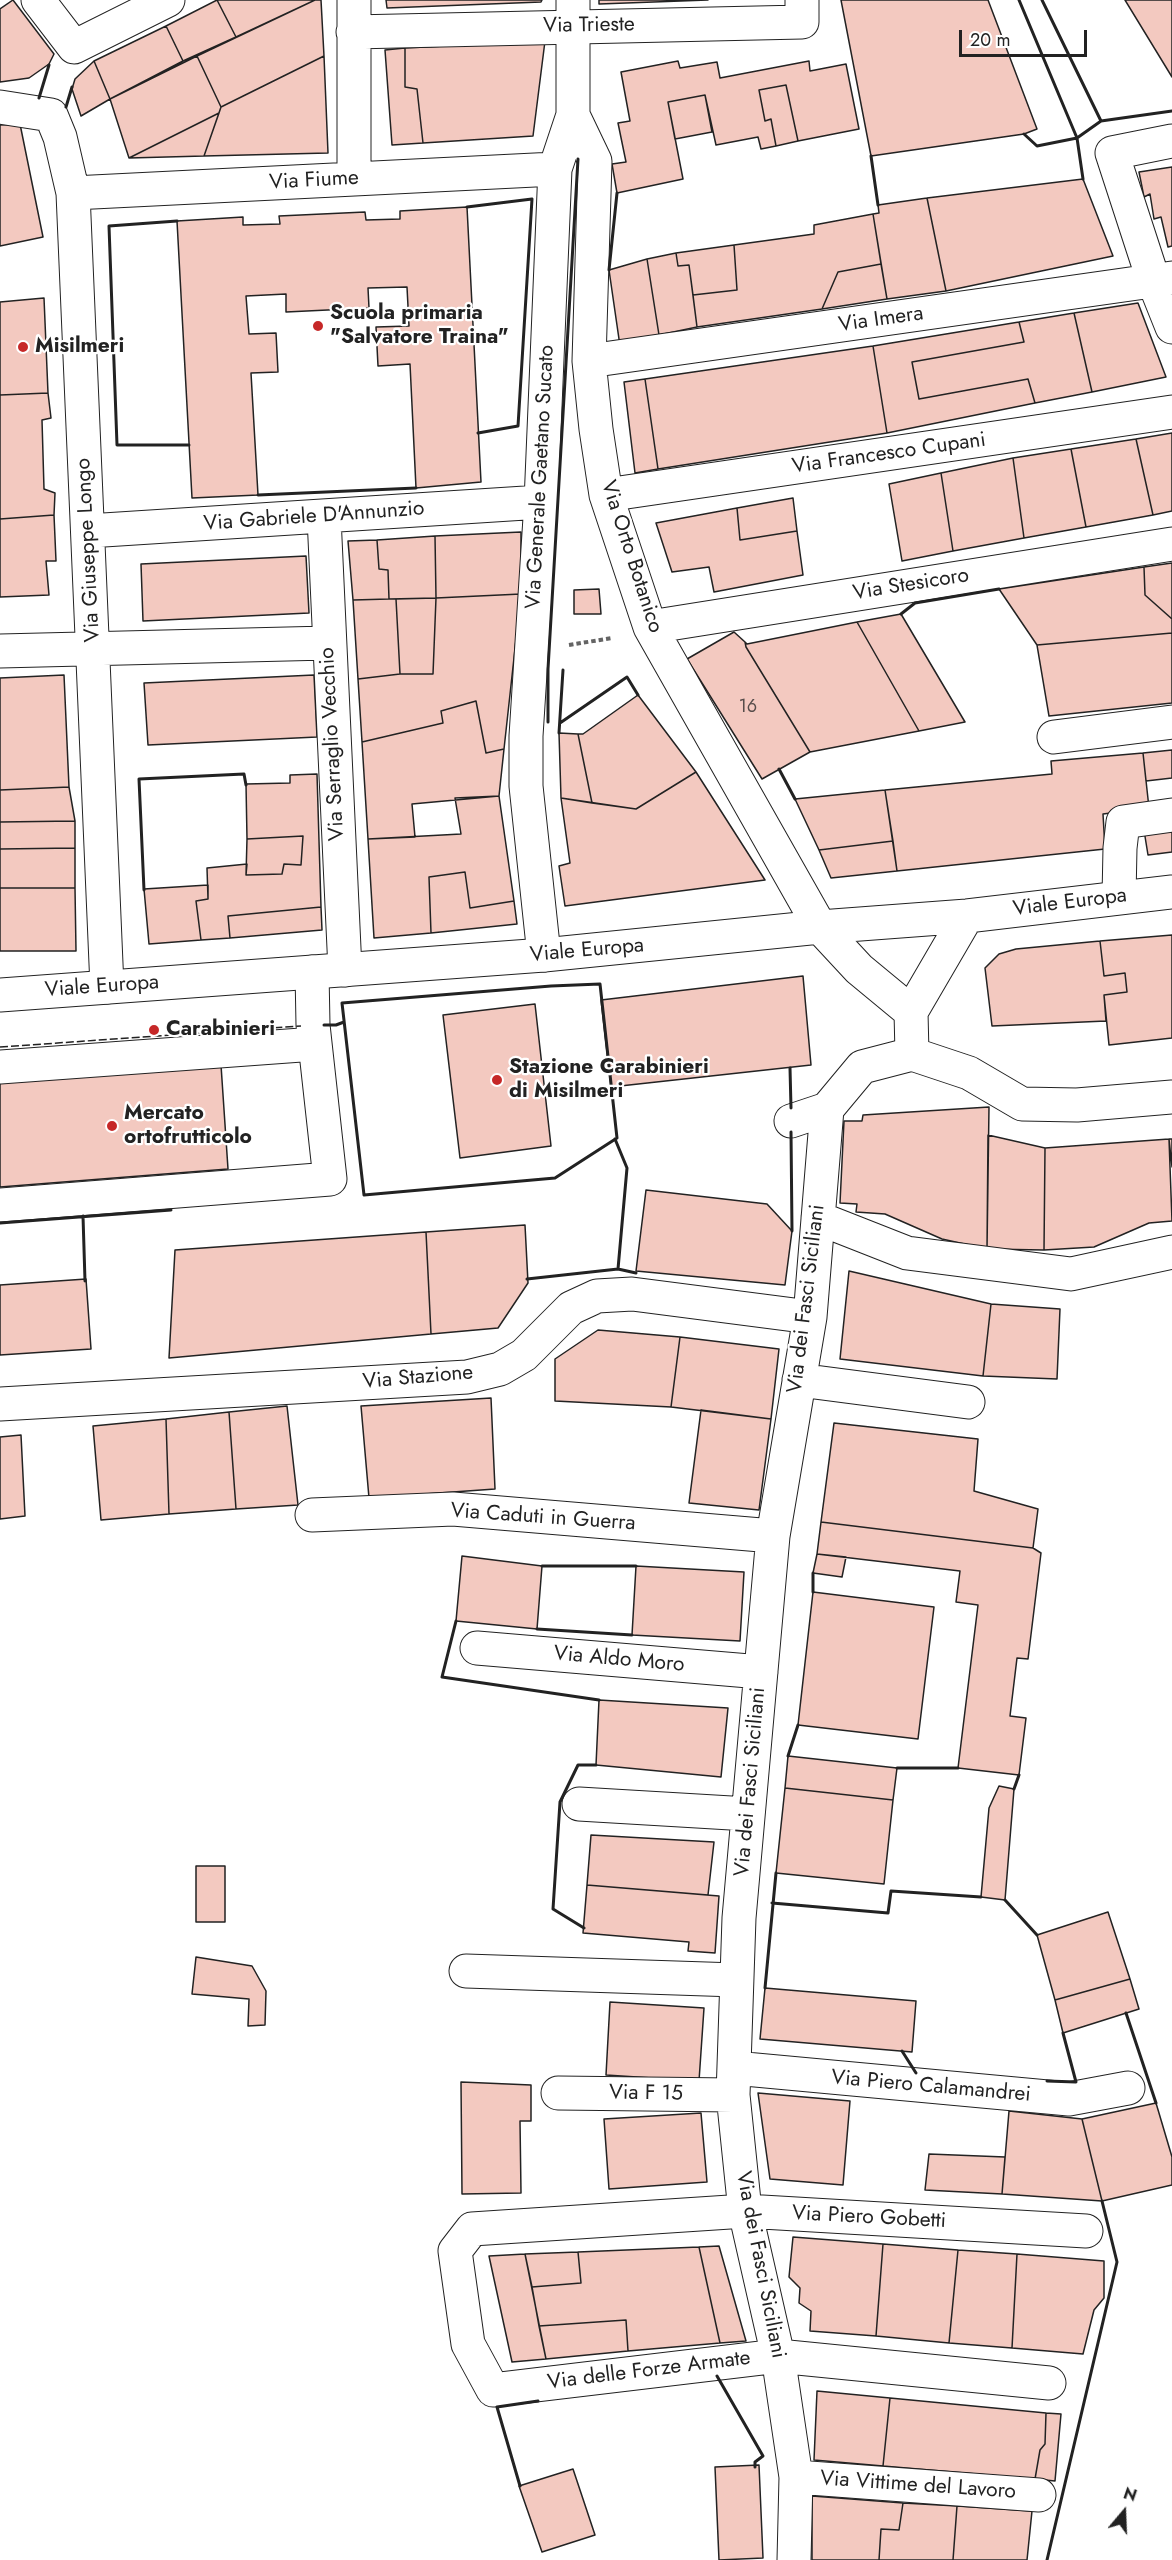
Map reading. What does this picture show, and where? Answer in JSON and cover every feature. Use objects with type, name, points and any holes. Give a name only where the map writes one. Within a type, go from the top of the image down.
[{"type":"street","points":[[38,0],[74,47],[168,0]]},
{"type":"street","name":"Via Trieste","points":[[354,16],[572,13],[802,22],[802,0]]},
{"type":"street","name":"Via Generale Gaetano Sucato","points":[[544,956],[526,786],[526,735],[540,502],[555,169],[573,115],[572,13]]},
{"type":"street","points":[[354,16],[354,179]]},
{"type":"street","name":"Via Giuseppe Longo","points":[[0,106],[51,116],[60,137],[73,193],[107,987]]},
{"type":"street","name":"Via Orto Botanico","points":[[573,115],[595,161],[589,361],[596,429],[606,495],[650,627],[820,927],[859,969],[911,1012]]},
{"type":"street","points":[[1172,141],[1112,153],[1163,280],[1172,327]]},
{"type":"street","name":"Via Fiume","points":[[73,193],[555,169]]},
{"type":"street","name":"Via Imera","points":[[589,361],[1163,280]]},
{"type":"street","name":"Via Francesco Cupani","points":[[606,495],[1172,412]]},
{"type":"street","name":"Via Gabriele D'Annunzio","points":[[88,531],[324,518],[540,502]]},
{"type":"street","name":"Via Serraglio Vecchio","points":[[324,518],[328,644],[345,970]]},
{"type":"street","name":"Via Stesicoro","points":[[650,627],[1172,544]]},
{"type":"street","points":[[0,651],[328,644]]},
{"type":"street","points":[[1054,737],[1172,722]]},
{"type":"street","points":[[1119,897],[1123,822],[1172,815]]},
{"type":"street","name":"Viale Europa","points":[[0,995],[544,956],[820,927],[967,916],[1172,892]]},
{"type":"street","points":[[912,1054],[911,1012],[967,916]]},
{"type":"street","points":[[0,1205],[330,1179],[315,1044],[312,972]]},
{"type":"street","points":[[0,1067],[315,1044]]},
{"type":"street","points":[[791,1121],[827,1109],[862,1067],[912,1054],[969,1073],[1022,1104],[1077,1105],[1172,1097]]},
{"type":"street","name":"Via dei Fasci Siciliani","points":[[794,2560],[796,2476],[778,2356],[745,2211],[734,2082],[736,1980],[739,1918],[773,1536],[810,1317],[827,1109]]},
{"type":"street","points":[[818,1218],[907,1253],[1071,1274],[1172,1252]]},
{"type":"street","name":"Via Stazione","points":[[0,1404],[467,1377],[500,1369],[524,1355],[571,1308],[597,1296],[633,1294],[810,1317]]},
{"type":"street","points":[[799,1380],[968,1402]]},
{"type":"street","name":"Via Caduti in Guerra","points":[[312,1515],[453,1509],[773,1536]]},
{"type":"street","name":"Via Aldo Moro","points":[[477,1648],[761,1672]]},
{"type":"street","points":[[579,1804],[748,1814]]},
{"type":"street","points":[[466,1971],[736,1980]]},
{"type":"street","name":"Via Piero Calamandrei","points":[[734,2082],[1070,2099],[1128,2088]]},
{"type":"street","name":"Via F 15","points":[[558,2093],[734,2082]]},
{"type":"street","name":"Via Piero Gobetti","points":[[472,2229],[745,2211],[1086,2231]]},
{"type":"street","name":"Via delle Forze Armate","points":[[472,2229],[455,2251],[468,2344],[494,2390],[778,2356],[1049,2383]]},
{"type":"street","name":"Via Vittime del Lavoro","points":[[796,2476],[1039,2495]]},
{"type":"path","points":[[558,646],[629,635],[650,627]]},
{"type":"building","points":[[13,0],[54,54],[49,64],[29,78],[0,82],[0,9]]},
{"type":"building","points":[[217,0],[236,37],[183,61],[166,26]]},
{"type":"building","points":[[217,0],[315,0],[236,37]]},
{"type":"building","points":[[315,0],[321,0],[324,56],[221,107],[197,56]]},
{"type":"building","points":[[386,0],[542,0],[541,2],[387,8]]},
{"type":"building","points":[[599,0],[708,0],[599,4]]},
{"type":"building","points":[[841,0],[988,0],[1037,129],[1024,134],[871,156]]},
{"type":"building","points":[[1125,0],[1172,0],[1172,77]]},
{"type":"building","points":[[166,26],[183,61],[110,99],[94,61]]},
{"type":"building","points":[[545,41],[533,136],[423,143],[417,89],[405,87],[405,48]]},
{"type":"building","points":[[405,48],[405,87],[417,89],[423,143],[392,145],[385,50]]},
{"type":"building","points":[[197,56],[221,107],[219,113],[129,158],[110,99]]},
{"type":"building","points":[[324,56],[328,153],[204,156],[221,107]]},
{"type":"building","points":[[94,61],[110,99],[81,116],[72,89],[75,79]]},
{"type":"building","points":[[678,61],[680,68],[717,62],[720,78],[809,61],[810,71],[846,64],[859,129],[798,141],[786,85],[759,90],[765,121],[771,119],[776,146],[761,149],[758,137],[716,145],[705,95],[668,102],[683,179],[617,193],[612,164],[626,162],[618,123],[630,121],[621,72]]},
{"type":"building","points":[[786,85],[798,141],[776,146],[771,119],[765,121],[759,90]]},
{"type":"building","points":[[705,95],[712,132],[675,139],[668,102]]},
{"type":"building","points":[[219,113],[204,156],[129,158]]},
{"type":"building","points":[[20,124],[43,237],[0,246],[0,125]]},
{"type":"building","points":[[1172,167],[1172,246],[1168,247],[1161,217],[1154,219],[1150,194],[1144,197],[1139,172]]},
{"type":"building","points":[[1083,179],[1113,256],[946,291],[927,198]]},
{"type":"building","points":[[927,198],[946,291],[887,299],[873,214],[879,213],[878,205]]},
{"type":"building","points":[[467,207],[481,482],[416,488],[410,364],[378,366],[376,327],[409,326],[407,287],[368,288],[369,308],[286,312],[286,294],[246,296],[249,334],[276,333],[278,372],[251,373],[258,495],[192,498],[177,221],[243,217],[243,225],[280,224],[279,216],[365,212],[366,220],[400,219],[400,211]]},
{"type":"building","points":[[873,214],[881,264],[838,272],[822,309],[697,327],[693,295],[737,290],[734,245],[814,234],[814,225]]},
{"type":"building","points":[[734,245],[737,290],[693,295],[689,265],[678,266],[676,253]]},
{"type":"building","points":[[676,253],[678,266],[689,265],[697,327],[659,335],[647,259]]},
{"type":"building","points":[[647,259],[659,335],[620,346],[609,270]]},
{"type":"building","points":[[881,264],[887,299],[822,309],[838,272]]},
{"type":"building","name":"Misilmeri","points":[[44,298],[48,393],[0,395],[0,302]]},
{"type":"building","points":[[1138,303],[1166,377],[1092,392],[1074,313]]},
{"type":"building","points":[[1074,313],[1092,392],[1035,403],[1028,379],[919,399],[912,362],[1024,342],[1019,322]]},
{"type":"building","points":[[1019,322],[1024,342],[912,362],[919,399],[1028,379],[1035,403],[887,433],[873,346]]},
{"type":"building","points":[[873,346],[887,433],[658,469],[645,379]]},
{"type":"building","points":[[645,379],[658,469],[635,473],[624,382]]},
{"type":"building","points":[[48,393],[51,418],[42,420],[44,489],[55,493],[54,515],[0,519],[0,395]]},
{"type":"building","points":[[1172,433],[1172,511],[1153,515],[1136,439]]},
{"type":"building","points":[[1136,439],[1153,515],[1086,527],[1071,449]]},
{"type":"building","points":[[1071,449],[1086,527],[1024,538],[1013,458]]},
{"type":"building","points":[[1013,458],[1024,538],[953,551],[941,473]]},
{"type":"building","points":[[941,473],[953,551],[902,561],[889,484]]},
{"type":"building","points":[[793,498],[797,531],[740,540],[737,508]]},
{"type":"building","points":[[737,508],[740,540],[797,531],[803,575],[714,592],[709,567],[672,572],[656,523]]},
{"type":"building","points":[[54,515],[56,561],[46,561],[49,595],[0,597],[0,519]]},
{"type":"building","points":[[521,532],[521,594],[436,598],[435,536]]},
{"type":"building","points":[[435,536],[436,598],[389,599],[388,570],[379,569],[377,540]]},
{"type":"building","points":[[377,540],[379,569],[388,570],[389,599],[353,600],[348,541]]},
{"type":"building","points":[[306,556],[309,613],[143,621],[141,564]]},
{"type":"building","points":[[1172,563],[1172,619],[1145,595],[1144,567]]},
{"type":"building","points":[[1144,567],[1145,595],[1172,619],[1172,633],[1037,645],[999,589]]},
{"type":"building","points":[[599,589],[601,614],[574,614],[574,590]]},
{"type":"building","points":[[521,594],[504,749],[486,753],[476,701],[441,711],[443,723],[362,742],[358,679],[400,674],[433,674],[436,598]]},
{"type":"building","points":[[436,598],[433,674],[400,674],[396,599]]},
{"type":"building","points":[[396,599],[400,674],[358,679],[353,600]]},
{"type":"building","points":[[901,614],[965,722],[919,731],[857,622]]},
{"type":"building","points":[[857,622],[919,731],[810,752],[745,642],[747,644]]},
{"type":"building","points":[[734,632],[745,642],[810,752],[762,779],[687,659]]},
{"type":"building","points":[[1172,633],[1172,703],[1049,716],[1037,645]]},
{"type":"building","points":[[64,675],[69,787],[0,790],[0,678]]},
{"type":"building","points":[[314,675],[317,737],[148,745],[144,683]]},
{"type":"building","points":[[638,695],[696,772],[636,809],[592,803],[578,734],[583,734]]},
{"type":"building","points":[[476,701],[486,753],[504,749],[499,796],[412,804],[415,837],[368,839],[362,742],[443,723],[441,711]]},
{"type":"building","points":[[559,733],[578,734],[592,803],[561,798]]},
{"type":"building","points":[[1172,750],[1172,778],[1146,781],[1143,753]]},
{"type":"building","points":[[1143,753],[1149,808],[1103,814],[1105,849],[897,871],[885,790],[1052,774],[1051,761]]},
{"type":"building","points":[[696,772],[765,880],[565,906],[559,866],[570,863],[561,798],[636,809]]},
{"type":"building","points":[[317,774],[321,907],[228,916],[230,938],[201,940],[196,901],[208,899],[207,868],[247,864],[246,875],[282,874],[284,864],[301,865],[303,836],[247,839],[246,784],[290,783],[290,775]]},
{"type":"building","points":[[69,787],[75,821],[0,822],[0,790]]},
{"type":"building","points":[[885,790],[893,841],[819,850],[795,799]]},
{"type":"building","points":[[499,796],[514,901],[470,908],[465,872],[429,877],[431,933],[374,938],[368,839],[461,834],[455,798]]},
{"type":"building","points":[[1172,820],[1172,852],[1148,855],[1143,824]]},
{"type":"building","points":[[75,821],[75,848],[0,849],[0,822]]},
{"type":"building","points":[[303,836],[301,865],[284,864],[282,874],[246,875],[247,839]]},
{"type":"building","points":[[893,841],[897,871],[831,878],[819,850]]},
{"type":"building","points":[[75,848],[75,888],[0,888],[0,849]]},
{"type":"building","points":[[465,872],[470,908],[514,901],[517,924],[431,933],[429,877]]},
{"type":"building","points":[[208,885],[208,899],[196,901],[201,940],[149,944],[144,889]]},
{"type":"building","points":[[0,888],[75,888],[76,951],[0,951]]},
{"type":"building","points":[[321,907],[322,930],[230,938],[228,916]]},
{"type":"building","points":[[1172,935],[1172,1038],[1109,1045],[1104,995],[1127,992],[1125,973],[1104,976],[1100,941]]},
{"type":"building","points":[[1100,941],[1104,976],[1125,973],[1127,992],[1104,995],[1106,1021],[992,1026],[985,968],[999,954],[1016,949]]},
{"type":"building","points":[[803,976],[811,1065],[611,1087],[601,1000]]},
{"type":"building","name":"Stazione Carabinieri di Misilmeri","points":[[535,1004],[551,1146],[460,1158],[443,1015]]},
{"type":"building","name":"Mercato ortofrutticolo","points":[[221,1065],[228,1169],[0,1187],[0,1083]]},
{"type":"building","points":[[989,1107],[987,1249],[942,1239],[885,1214],[856,1212],[857,1204],[840,1203],[844,1121],[862,1121],[863,1115]]},
{"type":"building","points":[[988,1135],[1045,1148],[1044,1250],[987,1249]]},
{"type":"building","points":[[1169,1139],[1172,1221],[1149,1223],[1094,1247],[1044,1250],[1045,1148]]},
{"type":"building","points":[[1169,1139],[1172,1139],[1172,1167]]},
{"type":"building","points":[[646,1190],[767,1204],[792,1231],[785,1285],[636,1271]]},
{"type":"building","points":[[525,1225],[528,1283],[498,1328],[431,1334],[426,1232]]},
{"type":"building","points":[[426,1232],[431,1334],[169,1358],[175,1250]]},
{"type":"building","points":[[849,1271],[991,1304],[983,1376],[840,1359]]},
{"type":"building","points":[[86,1279],[91,1349],[0,1355],[0,1285]]},
{"type":"building","points":[[991,1304],[1060,1309],[1057,1379],[983,1376]]},
{"type":"building","points":[[598,1330],[680,1337],[671,1407],[555,1401],[555,1359]]},
{"type":"building","points":[[680,1337],[779,1349],[771,1419],[671,1407]]},
{"type":"building","points":[[491,1398],[495,1489],[369,1498],[361,1406]]},
{"type":"building","points":[[287,1406],[298,1505],[236,1509],[229,1412]]},
{"type":"building","points":[[701,1410],[771,1419],[759,1510],[689,1503]]},
{"type":"building","points":[[229,1412],[236,1509],[169,1514],[166,1419]]},
{"type":"building","points":[[166,1419],[169,1514],[101,1520],[93,1426]]},
{"type":"building","points":[[834,1423],[978,1439],[974,1491],[1038,1509],[1033,1548],[821,1522]]},
{"type":"building","points":[[21,1435],[25,1516],[0,1519],[0,1437]]},
{"type":"building","points":[[821,1522],[1033,1548],[1041,1553],[1028,1659],[1017,1658],[1010,1716],[1026,1718],[1019,1775],[958,1768],[978,1605],[956,1602],[960,1571],[817,1554]]},
{"type":"building","points":[[817,1554],[846,1557],[842,1577],[813,1573]]},
{"type":"building","points":[[462,1556],[542,1566],[537,1629],[456,1621]]},
{"type":"building","points":[[636,1566],[744,1572],[740,1641],[632,1635]]},
{"type":"building","points":[[813,1592],[934,1607],[918,1739],[798,1725]]},
{"type":"building","points":[[599,1700],[728,1708],[721,1777],[596,1765]]},
{"type":"building","points":[[788,1756],[897,1768],[893,1800],[785,1788]]},
{"type":"building","points":[[999,1786],[1014,1789],[1005,1900],[981,1897],[989,1808]]},
{"type":"building","points":[[785,1788],[893,1800],[884,1884],[776,1873]]},
{"type":"building","points":[[591,1835],[714,1842],[708,1895],[587,1885]]},
{"type":"building","points":[[196,1866],[225,1866],[225,1922],[196,1922]]},
{"type":"building","points":[[587,1885],[719,1896],[715,1953],[688,1951],[689,1942],[583,1933]]},
{"type":"building","points":[[1108,1912],[1130,1979],[1055,2000],[1037,1935]]},
{"type":"building","points":[[196,1957],[252,1966],[266,1991],[265,2025],[248,2026],[249,1999],[192,1994]]},
{"type":"building","points":[[1130,1979],[1139,2009],[1063,2033],[1055,2000]]},
{"type":"building","points":[[765,1988],[916,2001],[912,2052],[760,2039]]},
{"type":"building","points":[[610,2002],[704,2008],[699,2081],[606,2075]]},
{"type":"building","points":[[461,2082],[531,2085],[531,2121],[520,2121],[521,2193],[462,2194]]},
{"type":"building","points":[[758,2093],[850,2101],[843,2185],[770,2179]]},
{"type":"building","points":[[1156,2103],[1172,2157],[1172,2185],[1102,2201],[1082,2119]]},
{"type":"building","points":[[1009,2111],[1082,2119],[1102,2201],[1002,2194]]},
{"type":"building","points":[[701,2113],[707,2182],[609,2189],[604,2119]]},
{"type":"building","points":[[929,2154],[1005,2157],[1002,2194],[925,2190]]},
{"type":"building","points":[[793,2237],[883,2244],[876,2336],[810,2331],[811,2311],[799,2303],[800,2288],[789,2277]]},
{"type":"building","points":[[883,2244],[958,2250],[949,2343],[876,2336]]},
{"type":"building","points":[[719,2246],[746,2341],[720,2343],[699,2247]]},
{"type":"building","points":[[699,2247],[720,2343],[628,2351],[626,2320],[539,2326],[532,2287],[581,2283],[578,2252]]},
{"type":"building","points":[[958,2250],[1017,2254],[1012,2348],[949,2343]]},
{"type":"building","points":[[578,2252],[581,2283],[532,2287],[525,2254]]},
{"type":"building","points":[[525,2254],[546,2359],[512,2362],[489,2256]]},
{"type":"building","points":[[1017,2254],[1104,2261],[1104,2298],[1094,2310],[1083,2354],[1012,2348]]},
{"type":"building","points":[[626,2320],[628,2351],[546,2359],[539,2326]]},
{"type":"building","points":[[817,2391],[890,2398],[883,2466],[814,2460]]},
{"type":"building","points":[[890,2398],[1046,2413],[1045,2444],[1040,2450],[1035,2479],[883,2466]]},
{"type":"building","points":[[1046,2413],[1061,2414],[1055,2481],[1035,2479],[1040,2450],[1045,2444]]},
{"type":"building","points":[[759,2465],[763,2558],[719,2560],[715,2467]]},
{"type":"building","points":[[573,2469],[595,2535],[542,2552],[519,2486]]},
{"type":"building","points":[[812,2496],[903,2503],[899,2530],[881,2529],[879,2560],[812,2560]]},
{"type":"building","points":[[903,2503],[957,2506],[953,2560],[879,2560],[881,2529],[899,2530]]},
{"type":"building","points":[[957,2506],[1032,2511],[1027,2560],[953,2560]]},
{"type":"fence","points":[[0,1047],[301,1026]]},
{"type":"wall","points":[[1019,0],[1077,138],[1037,146],[1024,134]]},
{"type":"wall","points":[[1042,0],[1101,121],[1172,111]]},
{"type":"wall","points":[[39,98],[49,65]]},
{"type":"wall","points":[[66,107],[72,87]]},
{"type":"wall","points":[[1083,179],[1077,138],[1101,121]]},
{"type":"wall","points":[[871,156],[878,205]]},
{"type":"wall","points":[[548,722],[548,669],[578,159]]},
{"type":"wall","points":[[609,270],[617,193]]},
{"type":"wall","points":[[467,207],[532,199],[518,426],[478,433]]},
{"type":"wall","points":[[177,221],[109,226],[117,445],[189,445]]},
{"type":"wall","points":[[258,495],[416,488]]},
{"type":"wall","points":[[901,614],[915,603],[999,589]]},
{"type":"wall","points":[[559,733],[563,670]]},
{"type":"wall","points":[[560,723],[627,677],[638,695]]},
{"type":"wall","points":[[779,769],[795,799]]},
{"type":"wall","points":[[144,890],[139,779],[244,774],[246,785]]},
{"type":"wall","points":[[600,984],[617,1138],[555,1178],[364,1195],[342,1003],[600,984]]},
{"type":"wall","points":[[324,1025],[344,1022]]},
{"type":"wall","points":[[790,1068],[791,1108]]},
{"type":"wall","points":[[791,1132],[792,1231]]},
{"type":"wall","points":[[615,1139],[627,1168],[618,1269],[636,1273]]},
{"type":"wall","points":[[0,1223],[171,1210]]},
{"type":"wall","points":[[83,1216],[85,1281]]},
{"type":"wall","points":[[527,1279],[618,1269]]},
{"type":"wall","points":[[542,1566],[636,1566]]},
{"type":"wall","points":[[813,1573],[813,1592]]},
{"type":"wall","points":[[456,1621],[442,1677],[599,1700]]},
{"type":"wall","points":[[537,1629],[632,1635]]},
{"type":"wall","points":[[788,1756],[798,1725]]},
{"type":"wall","points":[[584,1928],[553,1909],[560,1802],[578,1765],[596,1765]]},
{"type":"wall","points":[[897,1768],[958,1768]]},
{"type":"wall","points":[[1014,1789],[1019,1775]]},
{"type":"wall","points":[[765,1988],[776,1873]]},
{"type":"wall","points":[[772,1903],[888,1913],[891,1891],[981,1897]]},
{"type":"wall","points":[[1005,1900],[1037,1935]]},
{"type":"wall","points":[[1126,2013],[1156,2103]]},
{"type":"wall","points":[[1047,2081],[1076,2082],[1063,2033]]},
{"type":"wall","points":[[902,2051],[916,2073]]},
{"type":"wall","points":[[1047,2560],[1117,2262],[1102,2201]]},
{"type":"wall","points":[[717,2376],[763,2456],[755,2462],[755,2467]]},
{"type":"wall","points":[[520,2486],[497,2407],[538,2401]]},
{"type":"place","name":"Scuola primaria \"Salvatore Traina\"","points":[[318,326]]},
{"type":"place","name":"Misilmeri","points":[[23,347]]},
{"type":"place","name":"Carabinieri","points":[[154,1030]]},
{"type":"place","name":"Stazione Carabinieri di Misilmeri","points":[[497,1080]]},
{"type":"place","name":"Mercato ortofrutticolo","points":[[112,1126]]}]
